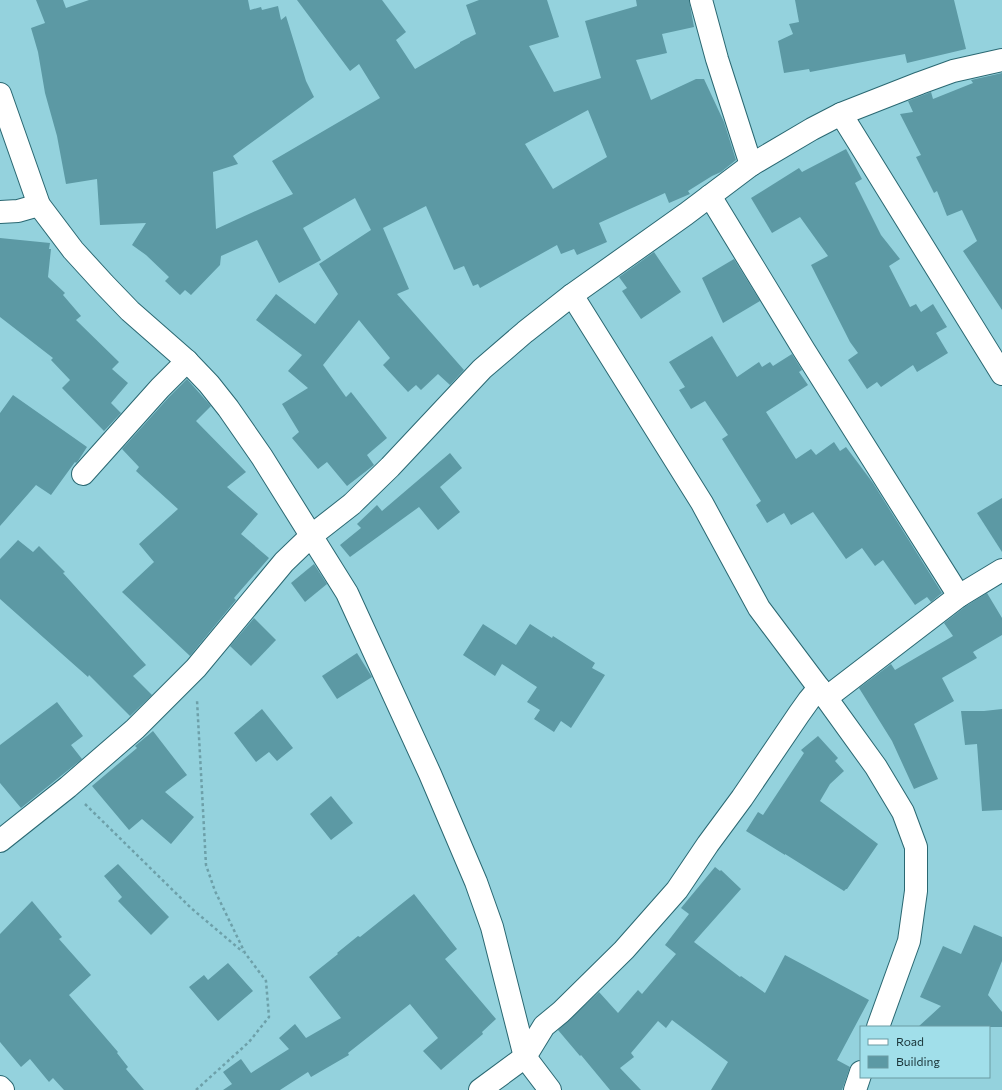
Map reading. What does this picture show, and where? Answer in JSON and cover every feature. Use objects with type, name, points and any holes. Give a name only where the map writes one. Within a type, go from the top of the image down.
[{"type":"street","points":[[701,0],[717,60],[751,165]]},
{"type":"street","points":[[0,841],[68,787],[135,729],[196,668],[284,562],[311,536],[352,504],[390,467],[482,369],[525,332],[751,165],[812,129],[841,114],[953,71],[1002,60]]},
{"type":"street","points":[[0,94],[39,205],[73,250],[114,295],[187,361],[210,384],[262,456],[347,593],[430,774],[476,882],[492,927],[524,1057],[550,1090]]},
{"type":"street","points":[[841,114],[1002,374]]},
{"type":"street","points":[[710,196],[804,350],[958,596]]},
{"type":"street","points":[[0,212],[18,211],[39,205]]},
{"type":"street","points":[[572,296],[702,503],[758,608],[823,693],[876,767],[903,812],[916,847],[916,891],[909,941],[878,1026]]},
{"type":"street","points":[[83,474],[160,388],[187,361]]},
{"type":"street","points":[[480,1090],[524,1057],[544,1026],[561,1012],[624,950],[677,890],[799,714],[823,693],[958,596],[1002,570]]},
{"type":"street","points":[[855,1090],[860,1075]]},
{"type":"path","points":[[196,668],[206,865],[215,891],[245,953],[266,981],[269,1017],[249,1042],[196,1090]]},
{"type":"path","points":[[68,787],[191,908],[245,953]]},
{"type":"building","points":[[36,0],[63,0],[66,8],[89,0],[248,0],[250,10],[261,7],[262,10],[278,6],[281,20],[286,16],[306,81],[314,97],[233,156],[238,164],[213,172],[216,229],[293,194],[272,161],[380,98],[359,64],[350,71],[297,0],[382,0],[406,32],[396,40],[415,69],[476,34],[466,5],[479,0],[547,0],[559,37],[529,46],[554,92],[601,78],[585,21],[637,6],[636,0],[689,0],[694,27],[662,34],[667,53],[636,60],[651,100],[696,79],[704,79],[724,122],[736,160],[721,172],[688,191],[690,194],[669,203],[665,193],[599,223],[607,242],[577,255],[574,249],[561,254],[557,245],[480,288],[478,284],[473,286],[464,266],[454,270],[426,206],[383,228],[409,289],[397,294],[464,370],[450,385],[438,374],[421,390],[416,385],[408,392],[383,365],[390,358],[359,320],[323,365],[346,397],[351,392],[387,438],[367,455],[374,465],[347,486],[327,462],[318,469],[292,438],[299,432],[282,404],[308,388],[288,371],[302,355],[256,320],[276,294],[315,324],[338,294],[319,264],[371,230],[355,198],[303,228],[321,260],[279,283],[257,240],[221,256],[220,265],[191,295],[185,290],[180,295],[165,281],[169,277],[146,255],[132,245],[146,223],[100,225],[97,179],[66,184],[57,136],[45,93],[38,52],[31,28],[45,23]],"holes":[[[588,110],[607,157],[553,189],[525,144]]]},
{"type":"building","points":[[795,0],[954,0],[966,49],[907,63],[905,54],[810,72],[809,69],[784,73],[778,41],[793,34],[789,24],[799,22]]},
{"type":"building","points":[[1002,73],[1002,310],[963,251],[977,241],[962,210],[947,216],[937,191],[934,193],[916,157],[921,155],[900,114],[913,112],[908,101],[931,92],[933,99],[973,83],[971,80]]},
{"type":"building","points":[[846,149],[862,179],[855,183],[881,235],[900,259],[889,266],[910,307],[916,304],[921,312],[933,304],[947,327],[936,333],[948,353],[917,372],[913,365],[881,387],[877,382],[867,389],[848,360],[858,353],[850,342],[811,265],[828,256],[800,217],[772,233],[751,198],[799,168],[802,172]]},
{"type":"building","points":[[0,238],[50,243],[49,249],[51,249],[48,277],[65,293],[63,295],[81,316],[76,320],[119,362],[112,369],[128,383],[111,403],[121,413],[104,431],[62,388],[70,380],[51,360],[53,358],[0,317]]},
{"type":"building","points":[[654,252],[681,292],[641,319],[622,291],[627,288],[619,277]]},
{"type":"building","points":[[734,259],[760,301],[723,323],[702,278]]},
{"type":"building","points":[[712,336],[737,377],[759,362],[762,367],[770,362],[773,366],[792,354],[802,370],[799,372],[808,385],[766,412],[796,459],[811,449],[816,455],[834,442],[840,451],[846,447],[873,483],[942,593],[931,602],[927,597],[915,605],[883,560],[875,566],[862,548],[846,559],[813,512],[791,525],[784,513],[767,523],[756,505],[761,501],[722,439],[728,435],[705,401],[691,409],[679,390],[685,387],[669,362]]},
{"type":"building","points":[[187,379],[211,406],[196,421],[246,472],[227,487],[258,514],[241,534],[269,558],[234,598],[236,600],[190,656],[122,592],[154,562],[139,544],[178,509],[136,471],[139,467],[122,449]]},
{"type":"building","points":[[13,395],[87,447],[51,495],[36,485],[0,526],[0,413]]},
{"type":"building","points":[[450,453],[462,468],[440,487],[460,512],[438,530],[419,507],[350,557],[340,545],[361,528],[357,524],[377,505],[382,511]]},
{"type":"building","points":[[1002,498],[1002,552],[977,513]]},
{"type":"building","points":[[18,540],[33,552],[39,546],[65,572],[63,573],[146,665],[133,676],[152,695],[130,716],[89,675],[88,677],[0,599],[0,559]]},
{"type":"building","points":[[314,564],[327,584],[305,602],[291,583]]},
{"type":"building","points":[[987,593],[1002,618],[1002,635],[973,652],[977,658],[942,678],[954,701],[914,724],[938,779],[914,789],[892,741],[859,688],[891,664],[895,670],[953,636],[944,623],[966,606]]},
{"type":"building","points":[[254,618],[276,640],[251,666],[230,646]]},
{"type":"building","points":[[483,624],[516,645],[530,624],[552,638],[553,636],[595,663],[592,668],[605,675],[571,728],[561,721],[554,732],[534,719],[540,710],[527,702],[537,687],[502,664],[495,676],[463,655]]},
{"type":"building","points":[[357,653],[372,677],[337,699],[322,676]]},
{"type":"building","points":[[57,702],[83,736],[71,745],[82,759],[21,808],[0,783],[0,745]]},
{"type":"building","points":[[262,709],[293,748],[277,761],[269,752],[256,762],[234,733]]},
{"type":"building","points":[[1002,709],[1002,810],[982,811],[977,744],[965,745],[961,711]]},
{"type":"building","points":[[153,731],[187,775],[165,792],[194,817],[171,844],[142,819],[129,830],[92,786],[137,748],[135,746]]},
{"type":"building","points":[[818,736],[838,758],[835,761],[844,771],[830,784],[820,801],[878,844],[847,889],[844,891],[746,831],[758,812],[763,815],[804,753],[801,750]]},
{"type":"building","points":[[331,796],[353,823],[331,840],[310,814]]},
{"type":"building","points":[[118,864],[169,917],[151,935],[118,901],[122,897],[104,876]]},
{"type":"building","points":[[715,867],[720,871],[721,870],[741,889],[694,942],[740,977],[741,976],[765,993],[785,955],[869,1000],[837,1060],[850,1067],[842,1090],[711,1090],[728,1062],[672,1020],[666,1028],[658,1021],[631,1053],[634,1057],[620,1068],[641,1090],[610,1090],[558,1030],[599,992],[618,1013],[638,990],[642,994],[676,954],[665,945],[689,914],[681,908]]},
{"type":"building","points":[[414,894],[457,949],[445,959],[496,1019],[482,1032],[483,1034],[441,1070],[423,1051],[438,1038],[410,1004],[348,1053],[349,1055],[311,1077],[308,1072],[280,1090],[223,1090],[232,1084],[223,1072],[241,1059],[251,1073],[289,1049],[279,1038],[295,1024],[306,1038],[341,1018],[309,977],[358,936],[360,937]]},
{"type":"building","points":[[32,901],[62,937],[59,939],[91,975],[69,995],[118,1052],[117,1053],[128,1067],[126,1069],[144,1090],[64,1090],[53,1078],[49,1082],[30,1059],[21,1067],[0,1042],[0,934]]},
{"type":"building","points":[[974,925],[1002,937],[1002,961],[988,995],[1002,1012],[1002,1027],[919,1026],[941,1006],[920,997],[943,946],[961,954]]},
{"type":"building","points":[[228,963],[253,991],[218,1021],[189,987],[204,975],[208,980]]}]
